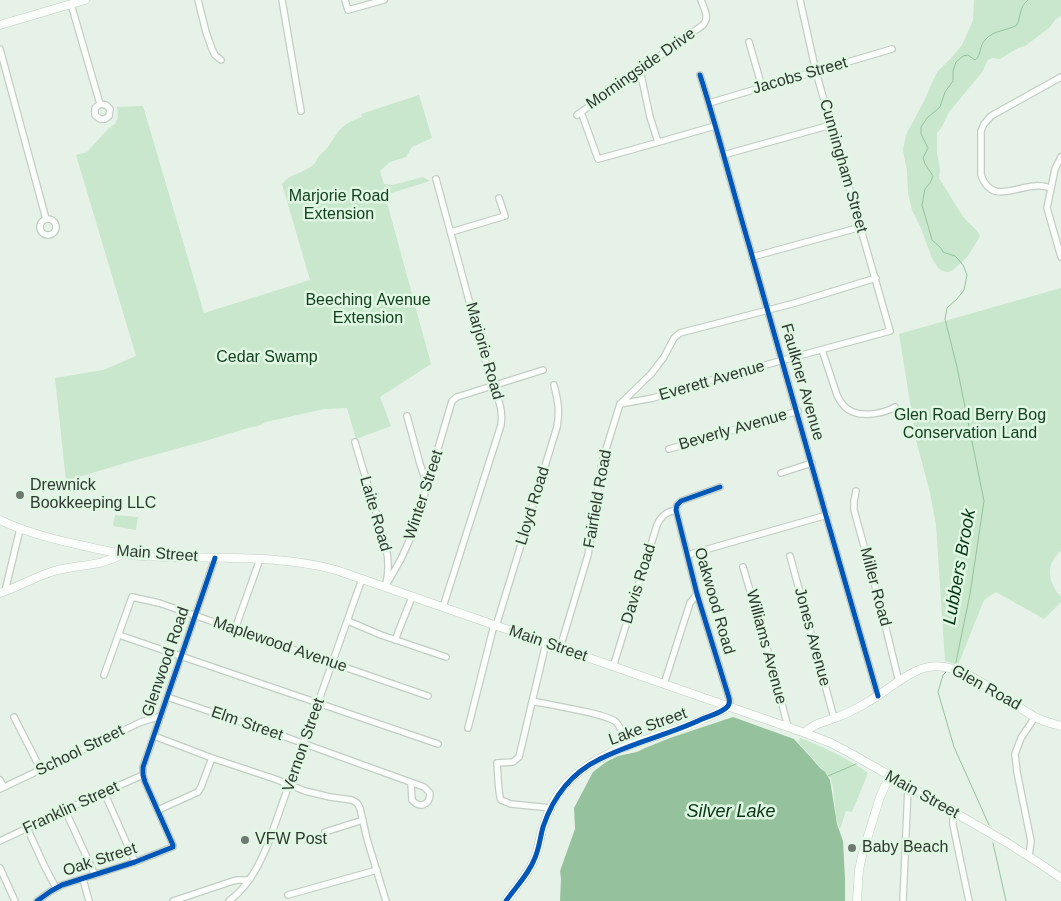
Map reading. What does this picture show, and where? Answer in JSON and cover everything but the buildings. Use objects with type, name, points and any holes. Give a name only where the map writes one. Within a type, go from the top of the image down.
[{"type":"main road","points":[[1,23],[85,0]]},
{"type":"main road","name":"Main Street","points":[[0,520],[20,529],[49,538],[122,554],[260,559],[314,564],[336,570],[788,727],[837,746],[1029,856],[1061,878]]},
{"type":"main road","points":[[3,592],[48,573],[69,567],[106,562],[122,554]]},
{"type":"main road","name":"Glen Road","points":[[805,733],[813,726],[860,706],[913,673],[923,668],[934,666],[950,667],[962,671],[1042,721],[1061,726]]},
{"type":"main road","name":"Lake Street","points":[[506,901],[529,870],[534,860],[544,824],[551,808],[562,789],[580,772],[592,763],[626,747],[690,725],[728,707]]},
{"type":"main road","points":[[857,901],[862,852],[878,804],[890,777]]},
{"type":"street","points":[[198,0],[212,50],[221,60]]},
{"type":"street","points":[[282,0],[301,112]]},
{"type":"street","points":[[345,0],[348,10],[384,0]]},
{"type":"street","name":"Morningside Drive","points":[[658,142],[596,158],[579,113],[700,27],[705,22],[707,16],[702,0]]},
{"type":"street","name":"Cunningham Street","points":[[800,0],[816,72],[890,331]]},
{"type":"street","points":[[71,4],[100,104]]},
{"type":"street","points":[[749,42],[762,88]]},
{"type":"street","points":[[0,49],[46,220]]},
{"type":"street","name":"Jacobs Street","points":[[709,103],[892,49]]},
{"type":"street","points":[[640,70],[650,118],[658,142],[715,126]]},
{"type":"street","name":"Faulkner Avenue","points":[[700,74],[878,696]]},
{"type":"street","points":[[1051,188],[1035,186],[1004,193],[990,188],[981,175],[980,131],[991,116],[1061,77]]},
{"type":"street","points":[[723,155],[831,125]]},
{"type":"street","points":[[1061,157],[1056,166],[1048,202],[1048,211],[1061,257]]},
{"type":"street","name":"Marjorie Road","points":[[436,180],[492,385],[501,409],[501,425],[443,607]]},
{"type":"street","points":[[451,232],[505,216],[499,198]]},
{"type":"street","points":[[752,258],[861,227]]},
{"type":"street","points":[[768,309],[876,278]]},
{"type":"street","name":"Fairfield Road","points":[[560,648],[588,555],[602,462],[620,404],[651,374],[664,357],[674,338],[680,334],[768,309]]},
{"type":"street","name":"Everett Avenue","points":[[620,404],[648,399],[890,331]]},
{"type":"street","points":[[822,350],[836,395],[847,409],[866,414],[888,411],[896,407]]},
{"type":"street","points":[[492,385],[543,370]]},
{"type":"street","name":"Winter Street","points":[[385,587],[411,539],[448,418],[451,402],[454,399],[492,385]]},
{"type":"street","name":"Lloyd Road","points":[[468,728],[495,625],[557,427],[559,407],[554,385]]},
{"type":"street","name":"Beverly Avenue","points":[[669,449],[798,412]]},
{"type":"street","points":[[407,416],[427,485]]},
{"type":"street","name":"Laite Road","points":[[354,442],[388,557],[388,575],[385,587]]},
{"type":"street","points":[[781,473],[812,463]]},
{"type":"street","points":[[676,510],[679,503],[720,487]]},
{"type":"street","name":"Miller Road","points":[[856,491],[854,510],[899,682]]},
{"type":"street","name":"Oakwood Road","points":[[676,510],[697,594],[730,701],[728,707]]},
{"type":"street","name":"Davis Road","points":[[613,667],[657,525],[663,515],[676,510]]},
{"type":"street","points":[[687,555],[827,515]]},
{"type":"street","points":[[3,592],[20,529]]},
{"type":"street","name":"Jones Avenue","points":[[790,556],[834,718]]},
{"type":"street","name":"Glenwood Road","points":[[143,775],[143,767],[215,558]]},
{"type":"street","points":[[236,629],[260,559]]},
{"type":"street","name":"Williams Avenue","points":[[743,567],[788,727]]},
{"type":"street","name":"Vernon Street","points":[[229,901],[250,880],[266,849],[362,579]]},
{"type":"street","points":[[664,684],[690,603],[697,594]]},
{"type":"street","name":"Maplewood Avenue","points":[[119,635],[132,597],[153,601],[428,696]]},
{"type":"street","points":[[395,640],[412,597]]},
{"type":"street","points":[[348,621],[395,640],[446,657]]},
{"type":"street","points":[[104,675],[119,635],[438,744]]},
{"type":"street","points":[[546,643],[518,758],[513,762],[497,763],[499,796],[501,800],[511,804],[551,808]]},
{"type":"street","name":"Elm Street","points":[[167,697],[412,783]]},
{"type":"street","points":[[532,701],[596,714],[613,720],[620,729],[626,747]]},
{"type":"street","name":"School Street","points":[[2,788],[141,722],[160,716]]},
{"type":"street","points":[[14,717],[41,770]]},
{"type":"street","points":[[1029,856],[1031,841],[1017,772],[1016,754],[1021,738],[1035,717]]},
{"type":"street","points":[[154,736],[305,791],[356,802],[360,808],[386,901]]},
{"type":"street","points":[[143,775],[146,786],[158,810],[198,792],[212,758]]},
{"type":"street","name":"Franklin Street","points":[[0,840],[143,775]]},
{"type":"street","points":[[0,780],[2,788]]},
{"type":"street","points":[[903,901],[908,787]]},
{"type":"street","points":[[104,792],[135,862]]},
{"type":"street","points":[[65,810],[95,875]]},
{"type":"street","name":"Oak Street","points":[[37,901],[56,888],[135,862],[173,847],[158,810]]},
{"type":"street","points":[[953,812],[953,825],[969,901]]},
{"type":"street","points":[[325,832],[363,820]]},
{"type":"street","points":[[27,828],[56,888]]},
{"type":"street","points":[[0,868],[15,901]]},
{"type":"street","points":[[288,895],[377,870]]},
{"type":"street","points":[[83,879],[89,901]]},
{"type":"street","points":[[173,901],[228,882],[250,880]]},
{"type":"green space","points":[[974,0],[1061,0],[1061,16],[1049,28],[1025,46],[1000,59],[992,58],[988,60],[983,71],[949,112],[937,133],[939,178],[966,221],[977,230],[980,236],[968,256],[953,270],[948,272],[938,268],[932,258],[912,210],[903,150],[906,135],[937,72],[962,45],[973,20]]},
{"type":"green space","points":[[419,95],[432,138],[412,147],[406,157],[390,162],[380,171],[384,184],[393,185],[423,177],[430,181],[385,195],[431,364],[380,397],[391,426],[356,439],[347,408],[324,409],[266,422],[258,426],[66,481],[55,378],[103,370],[136,356],[76,155],[87,152],[115,124],[118,117],[117,107],[143,106],[204,313],[310,280],[282,184],[288,178],[313,165],[341,129],[362,117],[361,114]]},
{"type":"green space","name":"Glen Road Berry Bog Conservation Land","points":[[1061,288],[1061,551],[1052,562],[1050,574],[1053,586],[1061,597],[1061,602],[1044,619],[996,592],[984,600],[958,665],[945,661],[936,525],[916,440],[899,334]]},
{"type":"green space","points":[[115,515],[138,517],[136,530],[113,526]]},
{"type":"green space","points":[[800,738],[835,753],[868,773],[852,812],[846,811],[840,829],[836,817],[831,779],[798,742]]},
{"type":"water","name":"Silver Lake","points":[[733,717],[794,739],[825,772],[830,780],[837,824],[843,841],[845,901],[560,901],[560,871],[575,829],[574,808],[593,772],[618,756],[637,752],[670,738]]},
{"type":"waterway","name":"Lubbers Brook","points":[[956,662],[970,594],[984,501],[957,367],[945,319],[947,308],[964,290],[967,275],[958,259],[943,252],[932,240],[922,205],[925,189],[933,176],[923,158],[928,148],[921,134],[921,127],[927,118],[940,107],[945,92],[953,81],[953,71],[956,62],[963,56],[968,55],[975,60],[979,56],[983,42],[988,37],[996,32],[1017,25],[1022,9],[1028,0]]},
{"type":"waterway","name":"Lubbers Brook","points":[[947,671],[943,675],[938,692],[954,747],[989,825]]},
{"type":"waterway","points":[[828,776],[856,764]]},
{"type":"waterway","name":"Lubbers Brook","points":[[993,843],[1006,901]]},
{"type":"cycle path","points":[[700,75],[878,696]]},
{"type":"cycle path","points":[[506,901],[531,866],[537,852],[543,827],[552,806],[564,787],[580,771],[613,753],[677,730],[724,710],[729,705],[729,698],[697,594],[676,510],[677,505],[681,501],[720,487]]},
{"type":"cycle path","points":[[37,901],[62,885],[135,862],[173,847],[145,782],[143,767],[215,558]]},
{"type":"place","name":"Drewnick Bookkeeping LLC","points":[[20,495]]},
{"type":"place","name":"VFW Post","points":[[245,840]]},
{"type":"place","name":"Baby Beach","points":[[852,848]]},
{"type":"park label","name":"Marjorie Road Extension","points":[[339,206]]},
{"type":"park label","name":"Beeching Avenue Extension","points":[[368,310]]},
{"type":"park label","name":"Cedar Swamp","points":[[267,358]]}]
